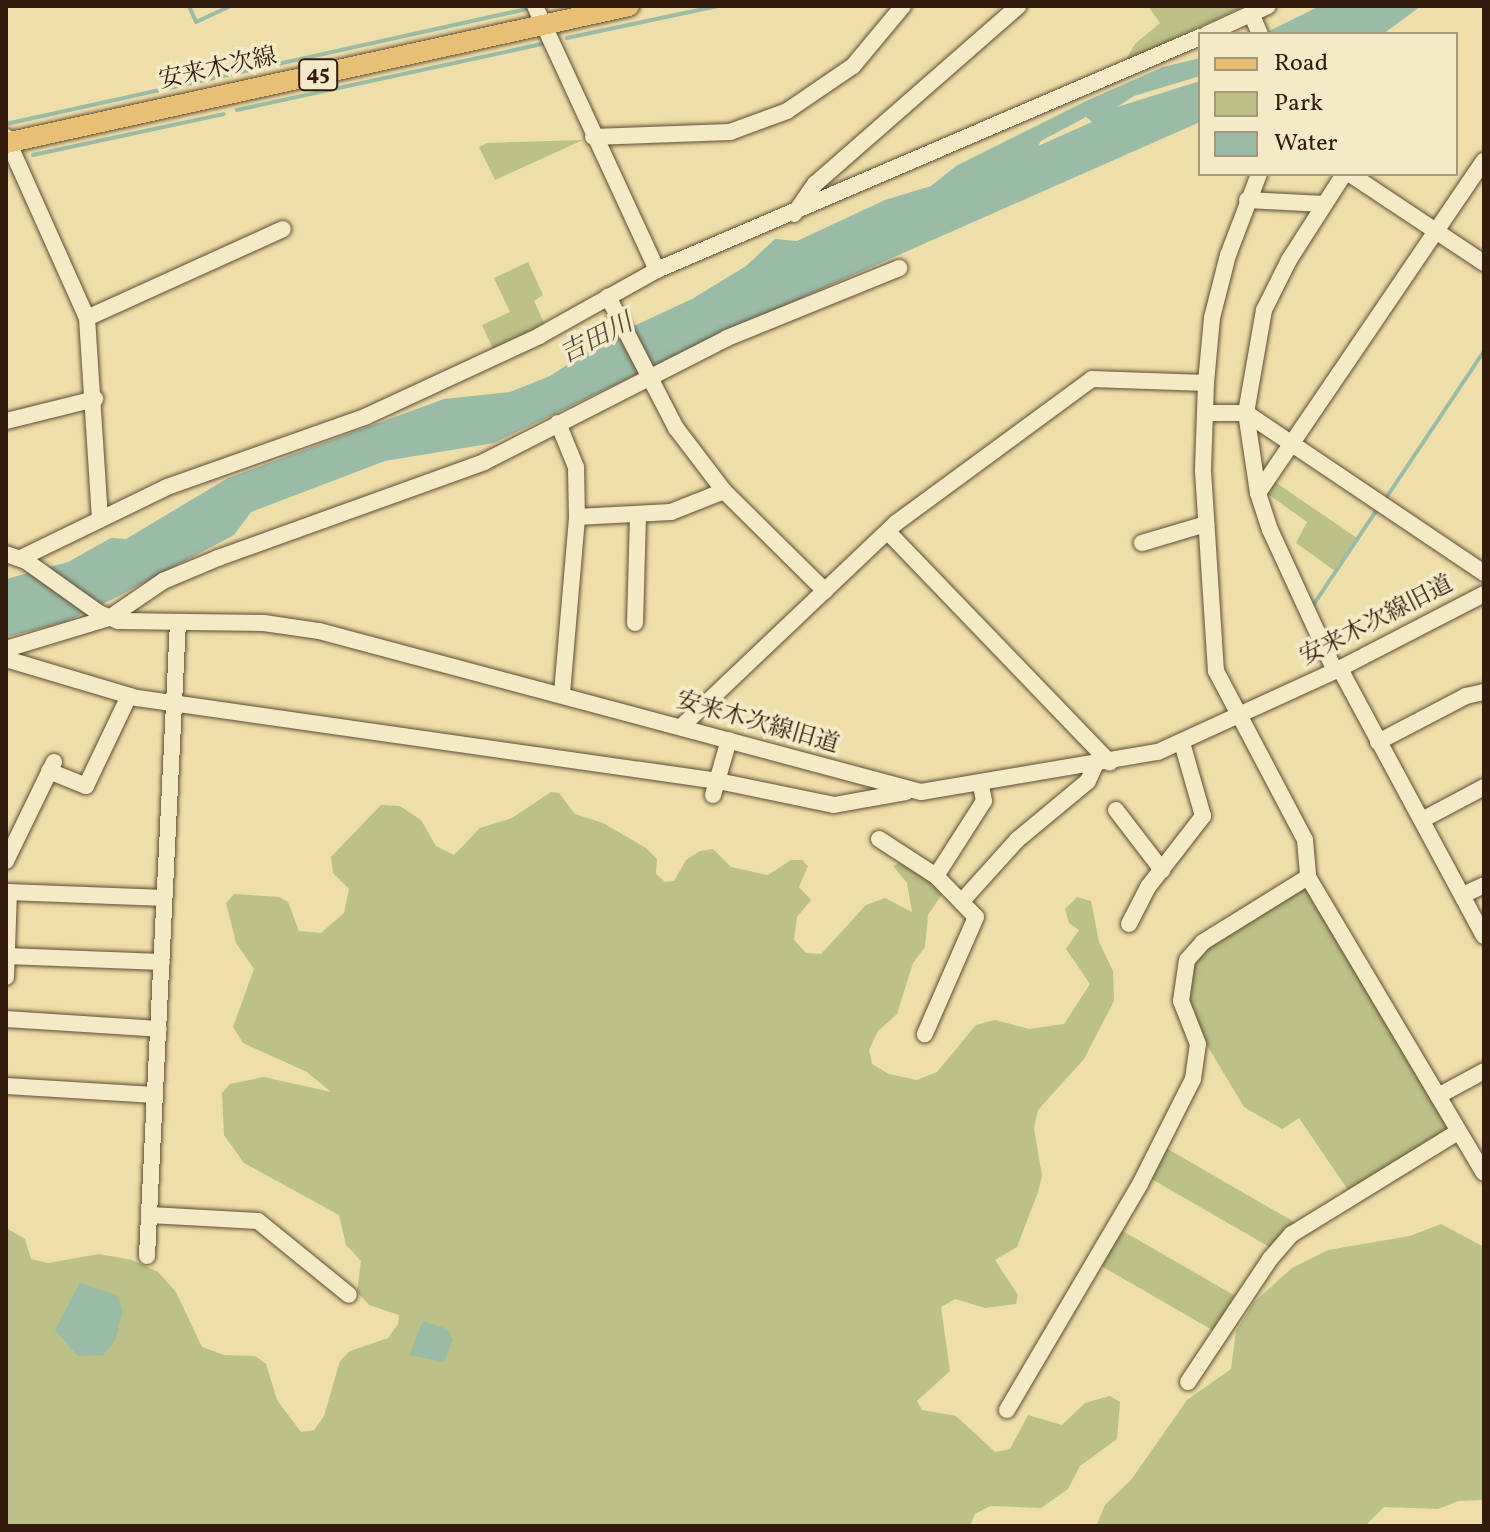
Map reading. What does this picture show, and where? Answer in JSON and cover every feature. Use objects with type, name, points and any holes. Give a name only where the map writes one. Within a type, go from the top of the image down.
[{"type":"main road","name":"安来木次線","points":[[7,140],[539,16],[629,6]]},
{"type":"street","points":[[593,137],[730,132],[787,111],[853,66],[903,6]]},
{"type":"street","points":[[794,214],[815,184],[1018,6]]},
{"type":"street","points":[[1212,32],[1268,6]]},
{"type":"street","points":[[1252,15],[1259,32]]},
{"type":"street","points":[[539,16],[657,270]]},
{"type":"street","points":[[104,616],[18,558],[100,517],[195,476],[367,416],[539,336],[610,300],[657,270],[794,214],[1198,38]]},
{"type":"street","points":[[7,140],[87,318],[95,399],[100,517]]},
{"type":"street","points":[[1258,493],[1484,161]]},
{"type":"street","points":[[1258,176],[1247,200],[1212,318],[1206,383],[1206,524],[1216,671],[1237,718],[1305,840],[1308,877],[1484,1173]]},
{"type":"street","points":[[1345,176],[1324,204],[1264,310],[1246,413],[1258,493],[1285,571],[1484,936]]},
{"type":"street","points":[[1350,176],[1484,263]]},
{"type":"street","points":[[1247,200],[1324,204]]},
{"type":"street","points":[[87,318],[283,229]]},
{"type":"street","points":[[6,649],[104,616],[163,581],[484,462],[727,338],[899,268]]},
{"type":"street","points":[[610,300],[676,428],[724,491],[825,591]]},
{"type":"street","points":[[681,727],[888,532],[1092,379],[1206,383]]},
{"type":"street","points":[[6,421],[95,399]]},
{"type":"street","points":[[1205,413],[1246,413],[1484,573]]},
{"type":"street","points":[[558,423],[576,467],[577,517],[562,693]]},
{"type":"street","points":[[577,517],[671,512],[724,491]]},
{"type":"street","points":[[635,623],[638,515]]},
{"type":"street","points":[[1142,543],[1206,524]]},
{"type":"street","points":[[888,532],[1102,764],[1088,781],[1017,840],[963,900]]},
{"type":"street","name":"安来木次線旧道","points":[[104,616],[299,627],[562,693],[911,791],[981,785],[1102,764],[1182,743],[1338,670],[1484,594]]},
{"type":"street","points":[[147,1256],[178,622]]},
{"type":"street","points":[[6,659],[129,696],[173,704],[716,788],[834,805],[911,791]]},
{"type":"street","points":[[1378,742],[1466,696],[1484,692]]},
{"type":"street","points":[[6,861],[52,766],[86,786],[129,696]]},
{"type":"street","points":[[716,788],[729,740]]},
{"type":"street","points":[[1129,924],[1162,870],[1203,816],[1182,743]]},
{"type":"street","points":[[936,876],[984,801],[981,785]]},
{"type":"street","points":[[1422,820],[1484,787]]},
{"type":"street","points":[[1116,810],[1162,870]]},
{"type":"street","points":[[879,839],[936,876],[963,900],[976,917],[925,1034]]},
{"type":"street","points":[[1007,1410],[1140,1184],[1193,1079],[1198,1044],[1181,1001],[1187,960],[1203,942],[1308,877]]},
{"type":"street","points":[[1463,895],[1484,885]]},
{"type":"street","points":[[6,977],[8,892],[164,898]]},
{"type":"street","points":[[6,956],[162,962]]},
{"type":"street","points":[[6,1019],[159,1029]]},
{"type":"street","points":[[1438,1096],[1484,1071]]},
{"type":"street","points":[[6,1086],[155,1095]]},
{"type":"street","points":[[1188,1382],[1270,1259],[1292,1234],[1458,1132]]},
{"type":"street","points":[[150,1215],[258,1221],[349,1295]]},
{"type":"green space","points":[[1148,6],[1244,6],[1124,63],[1135,44],[1160,23]]},
{"type":"green space","points":[[583,140],[495,180],[479,147],[487,143]]},
{"type":"green space","points":[[528,262],[543,295],[534,301],[546,327],[494,351],[482,325],[510,312],[494,278]]},
{"type":"green space","points":[[1272,480],[1357,538],[1335,571],[1296,543],[1307,522],[1265,492]]},
{"type":"green space","points":[[551,792],[559,793],[575,814],[603,823],[646,848],[657,859],[656,874],[665,882],[674,881],[686,860],[700,851],[713,849],[731,867],[768,875],[791,860],[802,860],[808,866],[799,887],[811,900],[797,917],[794,940],[806,953],[821,954],[866,905],[885,898],[912,912],[907,883],[893,866],[901,862],[939,883],[942,894],[928,915],[925,947],[913,963],[897,1014],[878,1031],[869,1050],[872,1064],[889,1074],[917,1080],[937,1072],[976,1025],[995,1020],[1029,1029],[1064,1024],[1090,984],[1066,949],[1079,930],[1069,923],[1065,909],[1077,897],[1091,901],[1099,942],[1113,971],[1114,1001],[1084,1059],[1038,1110],[1034,1128],[1042,1176],[1038,1192],[1017,1247],[995,1260],[1018,1295],[1016,1304],[985,1308],[955,1299],[941,1307],[950,1371],[917,1401],[922,1410],[956,1416],[995,1452],[1010,1449],[1028,1415],[1062,1425],[1085,1403],[1110,1396],[1120,1402],[1117,1439],[1080,1466],[1068,1489],[1041,1508],[990,1506],[975,1514],[970,1526],[6,1526],[6,1228],[25,1239],[31,1259],[48,1263],[99,1254],[132,1260],[158,1272],[176,1292],[202,1347],[224,1355],[255,1356],[266,1364],[277,1400],[301,1432],[314,1430],[324,1416],[340,1361],[350,1351],[388,1338],[398,1324],[399,1315],[369,1305],[357,1292],[361,1261],[346,1245],[339,1215],[244,1163],[224,1135],[222,1093],[230,1084],[264,1077],[331,1092],[307,1072],[243,1043],[233,1027],[254,969],[236,943],[226,903],[234,894],[279,897],[288,902],[299,931],[321,933],[344,913],[349,889],[333,873],[331,857],[381,805],[400,806],[421,820],[436,846],[454,855],[480,828],[512,818]]},
{"type":"green space","points":[[1306,886],[1449,1130],[1348,1190],[1299,1118],[1282,1129],[1244,1107],[1190,1017],[1188,965],[1196,955]]},
{"type":"green space","points":[[1166,1148],[1296,1223],[1279,1252],[1149,1177]]},
{"type":"green space","points":[[1441,1224],[1484,1247],[1484,1500],[1458,1501],[1438,1509],[1384,1507],[1365,1526],[1096,1526],[1105,1505],[1131,1480],[1187,1400],[1231,1369],[1236,1331],[1254,1302],[1292,1268],[1328,1250],[1410,1236]]},
{"type":"green space","points":[[1121,1230],[1234,1296],[1214,1331],[1100,1266]]},
{"type":"water","points":[[1320,6],[1421,6],[1386,32],[1267,32]]},
{"type":"water","points":[[1198,58],[1198,77],[1134,96],[1117,107],[1198,82],[1198,123],[722,333],[494,443],[385,461],[251,512],[234,535],[111,600],[65,622],[6,637],[6,579],[68,562],[111,538],[126,539],[228,478],[444,399],[510,392],[550,376],[610,337],[692,299],[746,266],[775,239],[797,241],[885,200],[931,186],[956,166],[1086,101],[1163,67]],"holes":[[[1086,117],[1092,122],[1038,146],[1041,141]]]},
{"type":"water","points":[[80,1283],[119,1296],[122,1312],[116,1339],[103,1355],[78,1356],[55,1330]]},
{"type":"water","points":[[423,1321],[447,1329],[453,1339],[444,1362],[409,1355]]},
{"type":"waterway","points":[[189,6],[196,22],[230,6]]},
{"type":"waterway","points":[[567,38],[718,6]]},
{"type":"waterway","points":[[6,124],[531,8]]},
{"type":"waterway","points":[[237,110],[542,44]]},
{"type":"waterway","points":[[33,155],[224,114]]},
{"type":"waterway","points":[[1386,498],[1484,351]]},
{"type":"waterway","points":[[1312,607],[1378,508]]},
{"type":"water label","name":"吉田川","points":[[597,340]]}]
